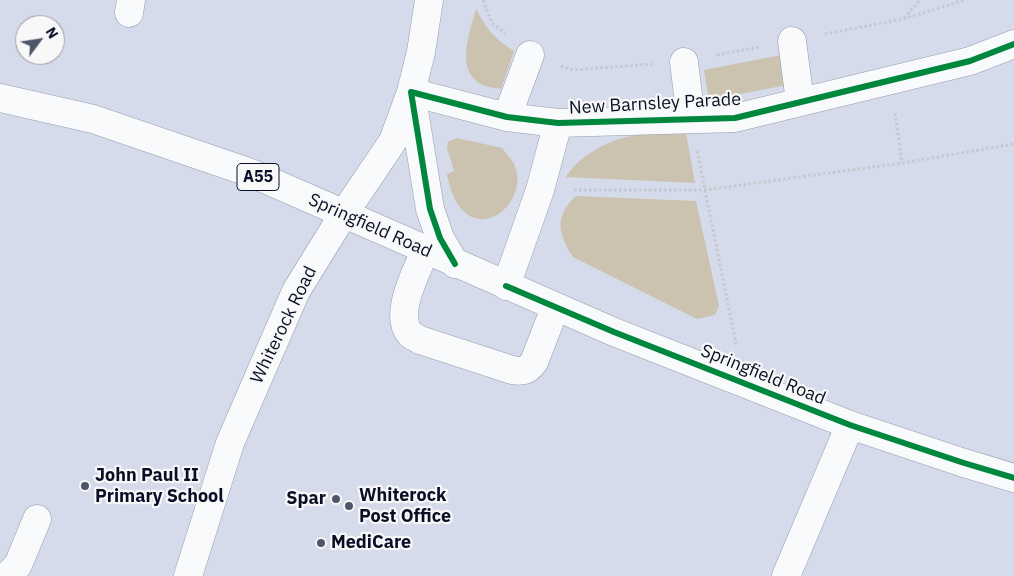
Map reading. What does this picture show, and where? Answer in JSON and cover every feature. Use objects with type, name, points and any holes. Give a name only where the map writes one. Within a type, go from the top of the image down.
[{"type":"main road","name":"Whiterock Road","points":[[188,576],[230,443],[296,291],[343,214],[393,141],[411,92],[421,52],[429,0]]},
{"type":"main road","points":[[792,41],[800,102]]},
{"type":"main road","name":"New Barnsley Parade","points":[[411,92],[507,117],[558,124],[736,118],[970,62],[1014,44]]},
{"type":"main road","points":[[507,117],[530,55]]},
{"type":"main road","points":[[684,62],[691,119]]},
{"type":"main road","points":[[411,92],[430,209],[440,238],[455,264]]},
{"type":"main road","name":"Springfield Road","points":[[0,98],[93,119],[251,173],[555,308],[850,426],[1014,478]]},
{"type":"main road","points":[[506,286],[540,190],[558,124]]},
{"type":"main road","points":[[425,251],[407,296],[403,312],[405,325],[410,334],[420,340],[523,372],[534,362],[555,308]]},
{"type":"main road","points":[[786,576],[850,426]]},
{"type":"main road","points":[[7,576],[18,565],[38,520]]},
{"type":"path","points":[[903,19],[920,0]]},
{"type":"path","points":[[691,119],[743,383]]},
{"type":"path","points":[[898,130],[902,163]]},
{"type":"path","points":[[540,190],[705,190],[902,163],[1014,144]]},
{"type":"shaded area","points":[[476,9],[492,33],[514,51],[501,89],[482,85],[473,78],[468,70],[466,50]]},
{"type":"shaded area","points":[[781,55],[787,85],[709,100],[704,70]]},
{"type":"shaded area","points":[[686,133],[695,183],[566,177],[578,163],[593,151],[619,139],[639,135]]},
{"type":"shaded area","points":[[457,138],[502,148],[514,164],[517,180],[514,196],[506,208],[494,217],[480,219],[467,214],[455,199],[447,174],[454,171],[447,148],[448,142]]},
{"type":"shaded area","points":[[576,196],[696,201],[719,306],[715,315],[697,319],[573,257],[564,241],[561,218],[569,203]]},
{"type":"cycle path","points":[[455,264],[440,238],[430,209],[411,92],[507,117],[558,123],[735,118],[970,61],[1014,44]]},
{"type":"cycle path","points":[[506,286],[614,332],[850,425],[1014,478]]},
{"type":"place","name":"John Paul II Primary School","points":[[85,486]]},
{"type":"place","name":"Spar","points":[[336,499]]},
{"type":"place","name":"Whiterock Post Office","points":[[349,506]]},
{"type":"place","name":"MediCare","points":[[321,543]]}]
